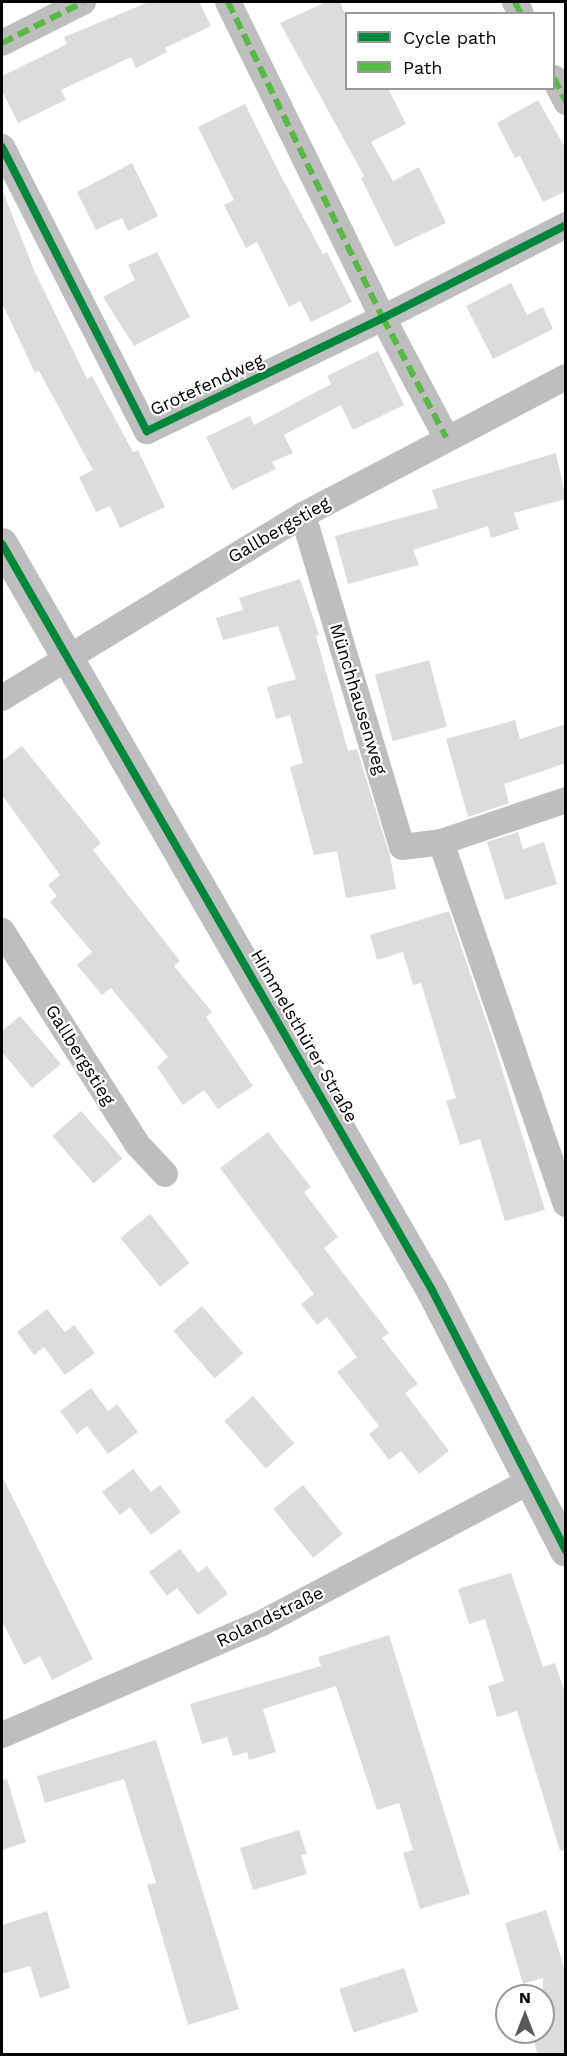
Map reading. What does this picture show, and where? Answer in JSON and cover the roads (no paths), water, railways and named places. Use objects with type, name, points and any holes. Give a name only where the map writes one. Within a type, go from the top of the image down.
[{"type":"street","points":[[2,43],[83,2]]},
{"type":"street","points":[[228,2],[383,318],[446,437]]},
{"type":"street","points":[[555,80],[566,102]]},
{"type":"street","name":"Grotefendweg","points":[[2,147],[147,431],[383,318],[566,225]]},
{"type":"street","name":"Gallbergstieg","points":[[2,698],[303,515],[446,437],[566,377]]},
{"type":"street","name":"Münchhausenweg","points":[[303,515],[402,847],[441,842],[566,800]]},
{"type":"street","name":"Himmelsthürer Straße","points":[[2,544],[432,1290],[566,1551]]},
{"type":"street","points":[[441,842],[566,1204]]},
{"type":"street","name":"Gallbergstieg","points":[[2,931],[137,1144],[165,1174]]},
{"type":"street","name":"Rolandstraße","points":[[2,1735],[262,1623],[530,1481]]}]
